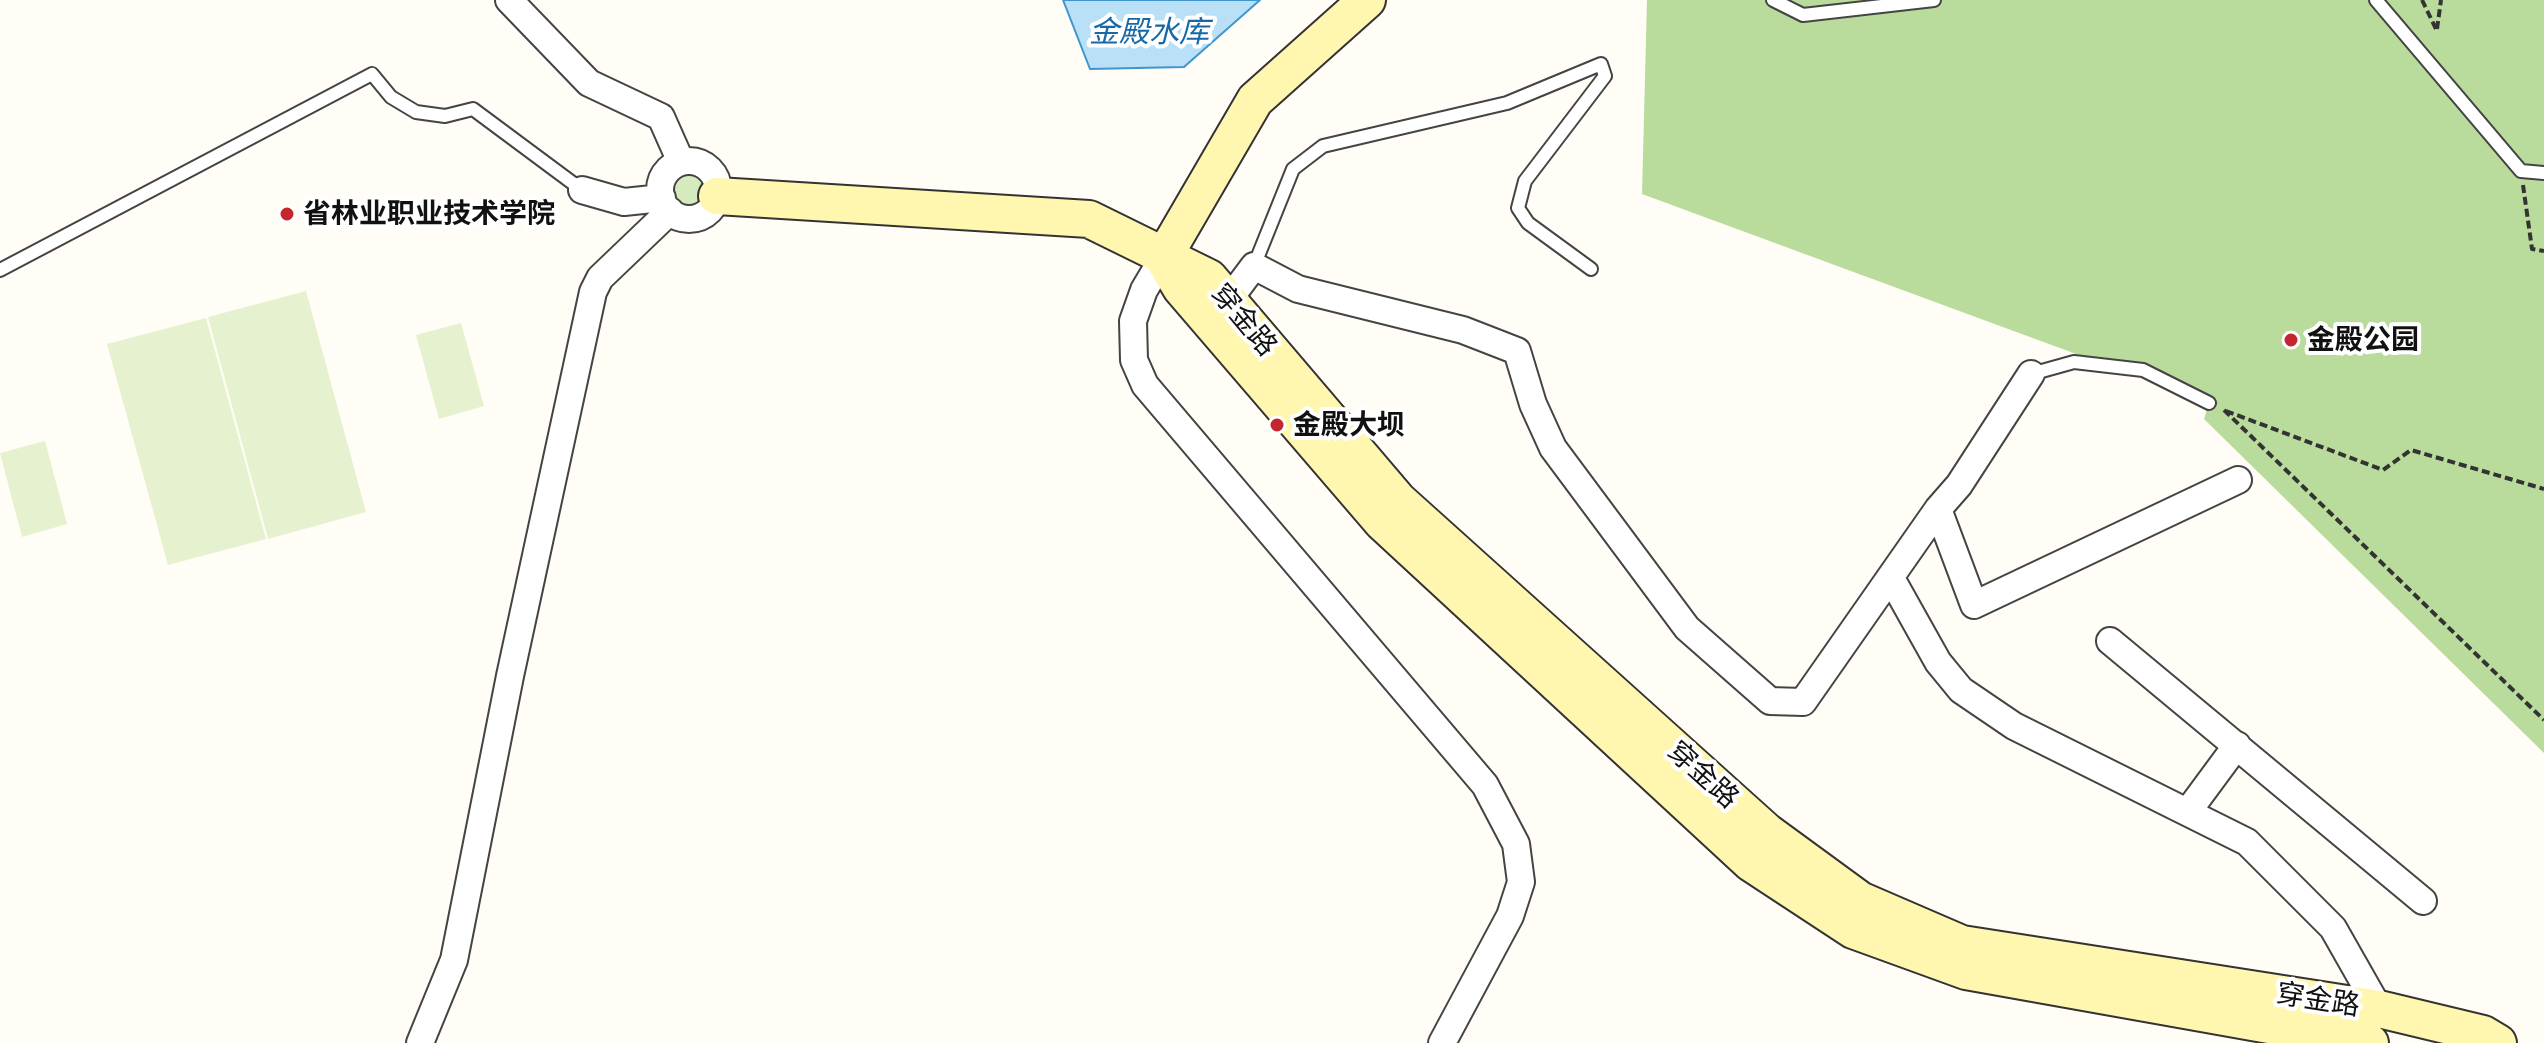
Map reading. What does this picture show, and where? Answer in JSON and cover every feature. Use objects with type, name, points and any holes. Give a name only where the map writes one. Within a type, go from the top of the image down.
[{"type":"main road","points":[[717,196],[1089,219],[1163,258],[1255,100],[1367,0]]},
{"type":"main road","name":"穿金路","points":[[1163,258],[1209,278],[1398,500],[1767,832],[1860,900],[1962,944],[2374,1026]]},
{"type":"main road","name":"穿金路","points":[[1163,258],[1191,299],[1382,522],[1751,863],[1853,930],[1966,971],[2374,1026],[2483,1034],[2498,1043]]},
{"type":"street","points":[[509,0],[589,83],[661,117],[681,162]]},
{"type":"street","points":[[582,190],[624,202],[666,204],[683,218],[702,216],[710,210],[717,196],[717,182],[705,166],[681,162]]},
{"type":"street","points":[[420,1043],[454,960],[510,676],[593,292],[600,278],[666,204],[663,178],[681,162]]},
{"type":"street","points":[[1163,258],[1144,290],[1133,321],[1134,360],[1145,385],[1485,785],[1516,844],[1521,882],[1510,916],[1442,1043]]},
{"type":"street","points":[[1227,302],[1254,266],[1298,289],[1463,330],[1517,351],[1533,404],[1553,448],[1687,628],[1770,701],[1803,702],[1938,509],[1959,485],[2031,374]]},
{"type":"street","points":[[1938,509],[1974,605],[2238,480]]},
{"type":"street","points":[[1891,578],[1938,662],[1961,690],[2014,726],[2189,810],[2247,842],[2333,928],[2374,1026]]},
{"type":"street","points":[[2110,641],[2423,901]]},
{"type":"street","points":[[2189,810],[2237,745]]},
{"type":"lane","points":[[1773,0],[1803,15],[1934,0]]},
{"type":"lane","points":[[2376,0],[2521,171],[2544,173]]},
{"type":"lane","points":[[1254,266],[1293,169],[1323,146],[1507,103],[1601,64],[1605,76],[1525,181],[1518,208],[1528,223],[1591,269]]},
{"type":"lane","points":[[0,270],[372,74],[391,97],[416,112],[445,116],[473,109],[582,190]]},
{"type":"lane","points":[[2031,374],[2074,362],[2143,370],[2209,403]]},
{"type":"path","points":[[2422,0],[2437,31],[2441,0]]},
{"type":"path","points":[[2521,171],[2532,249],[2544,251]]},
{"type":"path","points":[[2209,403],[2383,470],[2411,450],[2544,489]]},
{"type":"path","points":[[2224,410],[2544,720]]},
{"type":"green space","name":"金殿公园","points":[[1647,0],[2544,0],[2544,753],[2204,419],[2209,403],[1642,194]]},
{"type":"green space","points":[[690,171],[704,176],[709,190],[704,204],[690,209],[676,204],[671,190],[676,176]]},
{"type":"green space","points":[[306,291],[366,512],[268,539],[208,317]]},
{"type":"green space","points":[[206,318],[266,539],[168,565],[107,344]]},
{"type":"green space","points":[[461,323],[484,406],[439,419],[416,335]]},
{"type":"green space","points":[[45,441],[67,524],[22,537],[0,453]]},
{"type":"water","name":"金殿水库","points":[[1063,0],[1260,0],[1184,67],[1090,69]]},
{"type":"place","name":"省林业职业技术学院","points":[[287,214]]},
{"type":"place","name":"金殿公园","points":[[2291,340]]},
{"type":"place","name":"金殿大坝","points":[[1277,425]]}]
